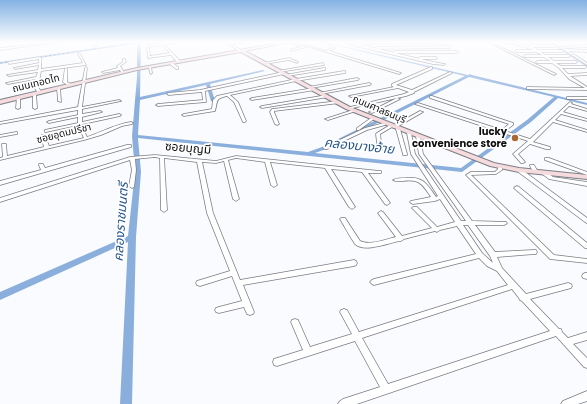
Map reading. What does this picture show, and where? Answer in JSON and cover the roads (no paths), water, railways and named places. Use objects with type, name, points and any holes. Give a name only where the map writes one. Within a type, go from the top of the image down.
[{"type":"main road","name":"ถนนเทอดไท","points":[[0,102],[85,81],[120,69],[137,69],[186,61]]},
{"type":"main road","name":"ถนนศาลธนบุรี","points":[[261,61],[351,110],[476,159],[500,167],[529,168],[561,177],[587,175]]},
{"type":"street","points":[[9,63],[22,61]]},
{"type":"street","points":[[40,61],[40,70],[36,87],[40,93]]},
{"type":"street","points":[[83,61],[86,66],[80,107],[81,126],[86,138]]},
{"type":"street","points":[[118,61],[120,69]]},
{"type":"street","points":[[103,72],[120,69],[124,61]]},
{"type":"street","points":[[265,63],[278,61]]},
{"type":"street","points":[[359,61],[400,73]]},
{"type":"street","points":[[427,61],[444,64]]},
{"type":"street","points":[[528,61],[555,74]]},
{"type":"street","points":[[537,62],[567,61]]},
{"type":"street","points":[[553,62],[569,74],[570,78],[577,81],[587,89]]},
{"type":"street","points":[[171,63],[177,68]]},
{"type":"street","points":[[15,68],[40,64]]},
{"type":"street","points":[[170,94],[206,89],[323,64]]},
{"type":"street","points":[[9,75],[40,70],[86,66]]},
{"type":"street","points":[[560,67],[586,66]]},
{"type":"street","points":[[150,67],[151,72]]},
{"type":"street","points":[[397,87],[393,84],[431,68]]},
{"type":"street","points":[[66,69],[64,81],[70,85]]},
{"type":"street","points":[[283,73],[324,69]]},
{"type":"street","points":[[184,115],[212,111],[215,108],[215,98],[296,80],[344,72]]},
{"type":"street","points":[[327,119],[366,106],[369,103],[398,97],[413,92],[451,73]]},
{"type":"street","points":[[569,74],[587,74]]},
{"type":"street","points":[[8,83],[38,78]]},
{"type":"street","points":[[252,99],[357,79]]},
{"type":"street","points":[[577,81],[587,81]]},
{"type":"street","points":[[318,82],[338,82]]},
{"type":"street","points":[[321,93],[369,84]]},
{"type":"street","points":[[562,84],[570,90]]},
{"type":"street","points":[[541,85],[548,89]]},
{"type":"street","points":[[267,86],[282,86]]},
{"type":"street","points":[[351,96],[397,87],[413,92]]},
{"type":"street","points":[[58,88],[60,101]]},
{"type":"street","points":[[528,88],[570,90],[587,89]]},
{"type":"street","points":[[158,105],[205,101],[206,89]]},
{"type":"street","points":[[34,94],[35,108]]},
{"type":"street","points":[[228,95],[236,102],[244,121]]},
{"type":"street","points":[[262,107],[326,96]]},
{"type":"street","points":[[372,112],[396,100],[398,97]]},
{"type":"street","points":[[431,97],[512,124],[502,132]]},
{"type":"street","points":[[18,98],[18,108]]},
{"type":"street","points":[[568,98],[587,98]]},
{"type":"street","name":"ซอยอุดมปรีชา","points":[[0,123],[119,101]]},
{"type":"street","points":[[277,124],[272,112],[273,110],[338,102]]},
{"type":"street","points":[[417,104],[548,148]]},
{"type":"street","points":[[587,110],[570,104],[530,142],[515,154],[587,222]]},
{"type":"street","points":[[49,122],[100,112]]},
{"type":"street","points":[[380,150],[378,134],[421,112]]},
{"type":"street","points":[[561,113],[587,120]]},
{"type":"street","points":[[46,131],[81,126],[119,115]]},
{"type":"street","points":[[337,138],[378,121]]},
{"type":"street","points":[[325,148],[366,129],[378,121]]},
{"type":"street","points":[[553,121],[587,131]]},
{"type":"street","name":"ซอยอุดมปรีชา","points":[[3,158],[108,132],[115,126],[130,123]]},
{"type":"street","points":[[394,127],[405,154]]},
{"type":"street","points":[[0,136],[16,133]]},
{"type":"street","points":[[409,133],[412,152],[429,178],[480,255],[489,264],[499,269]]},
{"type":"street","points":[[43,136],[47,148]]},
{"type":"street","points":[[418,136],[420,152],[493,255],[499,269],[524,298],[587,364]]},
{"type":"street","points":[[3,158],[4,145]]},
{"type":"street","points":[[0,183],[129,146]]},
{"type":"street","points":[[412,152],[420,152]]},
{"type":"street","name":"ซอยบุญมี","points":[[0,200],[142,156],[226,161],[228,158],[236,157],[379,172]]},
{"type":"street","points":[[132,158],[134,170],[132,186]]},
{"type":"street","points":[[162,158],[164,210]]},
{"type":"street","points":[[547,159],[587,175]]},
{"type":"street","points":[[199,160],[210,213],[250,312]]},
{"type":"street","points":[[226,161],[236,199]]},
{"type":"street","points":[[267,161],[274,186]]},
{"type":"street","points":[[41,165],[44,170]]},
{"type":"street","points":[[327,167],[352,207]]},
{"type":"street","points":[[500,167],[500,170],[496,173],[470,173],[468,175],[552,257],[587,261]]},
{"type":"street","points":[[364,171],[387,203]]},
{"type":"street","points":[[561,177],[587,184]]},
{"type":"street","points":[[396,180],[417,178],[423,182],[435,198]]},
{"type":"street","points":[[517,188],[587,246]]},
{"type":"street","points":[[413,202],[451,197]]},
{"type":"street","points":[[415,208],[437,230]]},
{"type":"street","points":[[381,213],[401,239]]},
{"type":"street","points":[[343,219],[358,243],[369,246],[460,223],[504,223]]},
{"type":"street","points":[[493,255],[534,252]]},
{"type":"street","points":[[374,282],[480,255]]},
{"type":"street","points":[[238,283],[354,263]]},
{"type":"street","points":[[200,283],[234,273]]},
{"type":"street","points":[[277,362],[513,286]]},
{"type":"street","points":[[524,298],[568,286]]},
{"type":"street","points":[[219,310],[246,303]]},
{"type":"street","points":[[344,312],[386,390]]},
{"type":"street","points":[[295,322],[308,352]]},
{"type":"street","points":[[343,404],[558,332]]},
{"type":"street","points":[[567,342],[587,336]]},
{"type":"street","points":[[566,404],[587,396]]},
{"type":"water","points":[[8,61],[21,61],[0,64],[0,62]]},
{"type":"waterway","name":"คลองราชมนตรี","points":[[138,99],[139,61]]},
{"type":"waterway","points":[[405,61],[468,76]]},
{"type":"waterway","points":[[579,61],[587,66]]},
{"type":"waterway","points":[[138,99],[263,71]]},
{"type":"waterway","points":[[310,153],[324,148],[468,76]]},
{"type":"waterway","points":[[468,76],[587,104]]},
{"type":"waterway","points":[[208,84],[213,101]]},
{"type":"waterway","name":"คลองบางอ้าย","points":[[135,136],[462,170],[529,121],[557,97]]},
{"type":"waterway","name":"คลองราชมนตรี","points":[[135,136],[138,99]]},
{"type":"waterway","name":"คลองราชมนตรี","points":[[132,237],[138,172],[135,136]]},
{"type":"waterway","name":"คลองบางอ้าย","points":[[0,296],[132,237]]},
{"type":"waterway","name":"คลองราชมนตรี","points":[[126,404],[132,237]]},
{"type":"place","name":"lucky convenience store","points":[[515,138]]}]
